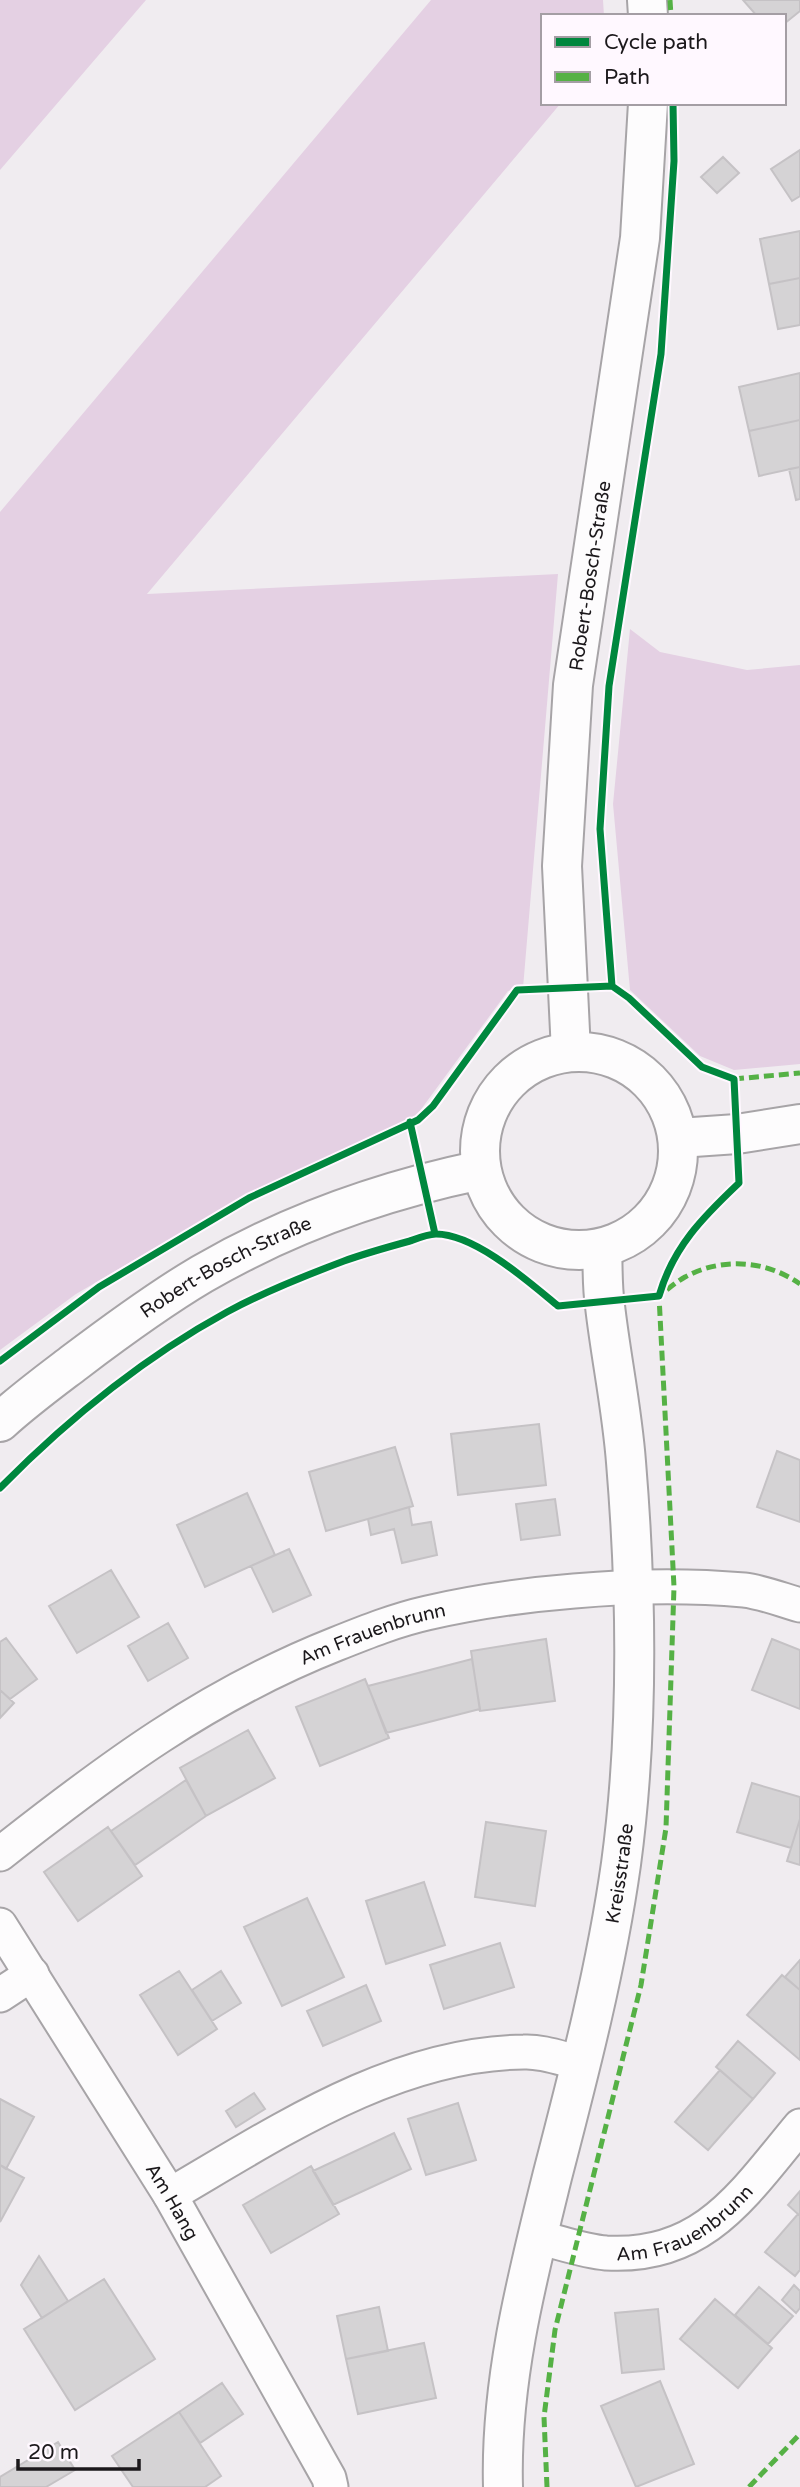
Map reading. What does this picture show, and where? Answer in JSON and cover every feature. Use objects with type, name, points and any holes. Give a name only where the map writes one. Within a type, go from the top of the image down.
[{"type":"main road","name":"Robert-Bosch-Straße","points":[[570,1052],[562,866],[573,685],[639,250],[648,105]]},
{"type":"main road","points":[[570,1052],[601,1054],[629,1064],[653,1084],[670,1108],[679,1138],[678,1167],[670,1195],[653,1220],[630,1238],[602,1249],[570,1251],[539,1243],[512,1225],[492,1200],[481,1170],[480,1142],[486,1115],[499,1091],[519,1072],[543,1058],[570,1052]]},
{"type":"main road","points":[[679,1138],[737,1134],[800,1124]]},
{"type":"main road","name":"Robert-Bosch-Straße","points":[[0,1422],[115,1331],[203,1274],[286,1232],[352,1205],[424,1182],[481,1170]]},
{"type":"main road","name":"Kreisstraße","points":[[503,2487],[509,2388],[521,2306],[604,1968],[621,1863],[629,1783],[634,1679],[633,1586],[626,1459],[604,1302],[602,1249]]},
{"type":"street","name":"Am Frauenbrunn","points":[[0,1854],[88,1785],[169,1729],[235,1690],[297,1659],[425,1613],[520,1595],[633,1586],[746,1591],[800,1605]]},
{"type":"street","name":"Am Hang","points":[[0,1925],[170,2195],[329,2477],[331,2487]]},
{"type":"street","points":[[0,1995],[32,1974]]},
{"type":"street","points":[[170,2195],[339,2099],[402,2073],[476,2056],[526,2051],[581,2063]]},
{"type":"street","name":"Am Frauenbrunn","points":[[537,2237],[605,2253],[643,2251],[677,2243],[706,2228],[733,2206],[800,2126]]},
{"type":"shaded area","points":[[0,0],[146,0],[0,170]]},
{"type":"shaded area","points":[[431,0],[603,0],[604,14],[541,14],[541,105],[559,105],[147,594],[558,574],[523,988],[508,991],[411,1123],[199,1222],[76,1294],[0,1350],[0,512]]},
{"type":"shaded area","points":[[630,629],[660,652],[747,670],[800,665],[800,1064],[734,1070],[700,1056],[630,990],[613,804]]},
{"type":"building","points":[[743,0],[800,0],[800,11],[786,22],[786,14],[755,14]]},
{"type":"building","points":[[800,150],[800,196],[792,201],[771,169]]},
{"type":"building","points":[[723,157],[739,173],[717,193],[701,177]]},
{"type":"building","points":[[800,231],[800,278],[769,284],[760,239]]},
{"type":"building","points":[[800,278],[800,325],[778,329],[769,284]]},
{"type":"building","points":[[800,373],[800,420],[749,431],[739,387]]},
{"type":"building","points":[[800,420],[800,467],[759,476],[749,431]]},
{"type":"building","points":[[800,467],[800,499],[796,500],[789,469]]},
{"type":"building","points":[[539,1424],[546,1485],[458,1495],[451,1434]]},
{"type":"building","points":[[395,1447],[413,1506],[326,1531],[309,1472]]},
{"type":"building","points":[[777,1451],[800,1460],[800,1522],[757,1507]]},
{"type":"building","points":[[247,1493],[275,1555],[205,1587],[177,1525]]},
{"type":"building","points":[[555,1499],[560,1535],[521,1540],[516,1504]]},
{"type":"building","points":[[409,1507],[412,1525],[431,1522],[437,1555],[402,1563],[394,1529],[371,1535],[368,1519]]},
{"type":"building","points":[[289,1549],[311,1595],[273,1612],[251,1566]]},
{"type":"building","points":[[111,1570],[139,1617],[77,1653],[49,1606]]},
{"type":"building","points":[[168,1623],[188,1658],[148,1681],[128,1646]]},
{"type":"building","points":[[6,1638],[37,1679],[10,1699],[0,1690],[0,1642]]},
{"type":"building","points":[[546,1639],[555,1701],[480,1711],[471,1651]]},
{"type":"building","points":[[772,1639],[800,1650],[800,1709],[752,1690]]},
{"type":"building","points":[[472,1659],[480,1709],[386,1733],[368,1686]]},
{"type":"building","points":[[365,1679],[389,1738],[320,1766],[296,1707]]},
{"type":"building","points":[[0,1690],[14,1703],[0,1718]]},
{"type":"building","points":[[248,1730],[275,1778],[206,1816],[180,1768]]},
{"type":"building","points":[[186,1780],[206,1816],[135,1865],[111,1831]]},
{"type":"building","points":[[752,1783],[800,1797],[800,1819],[791,1848],[737,1832]]},
{"type":"building","points":[[800,1819],[800,1865],[787,1861]]},
{"type":"building","points":[[486,1822],[546,1831],[535,1906],[475,1897]]},
{"type":"building","points":[[108,1827],[142,1876],[78,1921],[44,1872]]},
{"type":"building","points":[[424,1882],[445,1945],[386,1964],[366,1901]]},
{"type":"building","points":[[307,1898],[344,1977],[282,2006],[244,1927]]},
{"type":"building","points":[[500,1943],[514,1987],[444,2009],[430,1965]]},
{"type":"building","points":[[800,1960],[800,1990],[785,1977]]},
{"type":"building","points":[[179,1971],[217,2029],[178,2055],[140,1995]]},
{"type":"building","points":[[221,1971],[241,2003],[212,2021],[192,1990]]},
{"type":"building","points":[[782,1975],[800,1990],[800,2060],[747,2015]]},
{"type":"building","points":[[366,1985],[381,2021],[323,2046],[307,2011]]},
{"type":"building","points":[[738,2041],[775,2073],[753,2099],[716,2067]]},
{"type":"building","points":[[720,2070],[753,2099],[708,2150],[675,2122]]},
{"type":"building","points":[[254,2093],[265,2109],[236,2127],[226,2111]]},
{"type":"building","points":[[0,2099],[34,2117],[6,2169],[0,2165]]},
{"type":"building","points":[[458,2103],[476,2160],[426,2175],[408,2119]]},
{"type":"building","points":[[394,2133],[411,2169],[333,2205],[313,2171]]},
{"type":"building","points":[[0,2165],[24,2178],[0,2222]]},
{"type":"building","points":[[311,2166],[339,2214],[271,2253],[243,2205]]},
{"type":"building","points":[[800,2191],[800,2216],[788,2205]]},
{"type":"building","points":[[798,2214],[800,2270],[795,2276],[765,2252]]},
{"type":"building","points":[[39,2256],[68,2301],[42,2318],[21,2285]]},
{"type":"building","points":[[104,2279],[155,2359],[75,2410],[24,2329]]},
{"type":"building","points":[[794,2285],[800,2291],[800,2308],[796,2313],[782,2300]]},
{"type":"building","points":[[759,2287],[793,2316],[768,2344],[735,2315]]},
{"type":"building","points":[[715,2299],[772,2348],[738,2388],[680,2339]]},
{"type":"building","points":[[379,2307],[388,2351],[346,2359],[337,2316]]},
{"type":"building","points":[[658,2309],[664,2369],[622,2373],[615,2313]]},
{"type":"building","points":[[424,2343],[436,2398],[358,2414],[346,2359]]},
{"type":"building","points":[[660,2381],[694,2464],[636,2487],[601,2406]]},
{"type":"building","points":[[222,2383],[243,2414],[200,2443],[179,2412]]},
{"type":"building","points":[[179,2412],[221,2476],[205,2487],[133,2487],[112,2456]]},
{"type":"building","points":[[58,2442],[75,2470],[46,2487],[0,2487],[0,2477]]},
{"type":"marked path","points":[[670,0],[671,14]]},
{"type":"marked path","points":[[734,1079],[800,1073]]},
{"type":"marked path","points":[[547,2487],[544,2417],[555,2330],[641,1985],[666,1828],[674,1587],[659,1296],[685,1277],[714,1266],[729,1264],[773,1270],[800,1284]]},
{"type":"marked path","points":[[749,2487],[800,2434]]},
{"type":"cycle path","points":[[612,986],[600,829],[609,686],[661,354],[674,161],[673,105]]},
{"type":"cycle path","points":[[0,1361],[99,1287],[249,1198],[418,1120],[433,1106],[517,990],[612,986],[629,998],[702,1067],[734,1079],[739,1183],[713,1208],[681,1248],[672,1262],[659,1296],[558,1306],[484,1250],[451,1236],[423,1236],[299,1278],[196,1330],[107,1392],[52,1438],[0,1488]]},
{"type":"cycle path","points":[[410,1122],[435,1234]]}]
